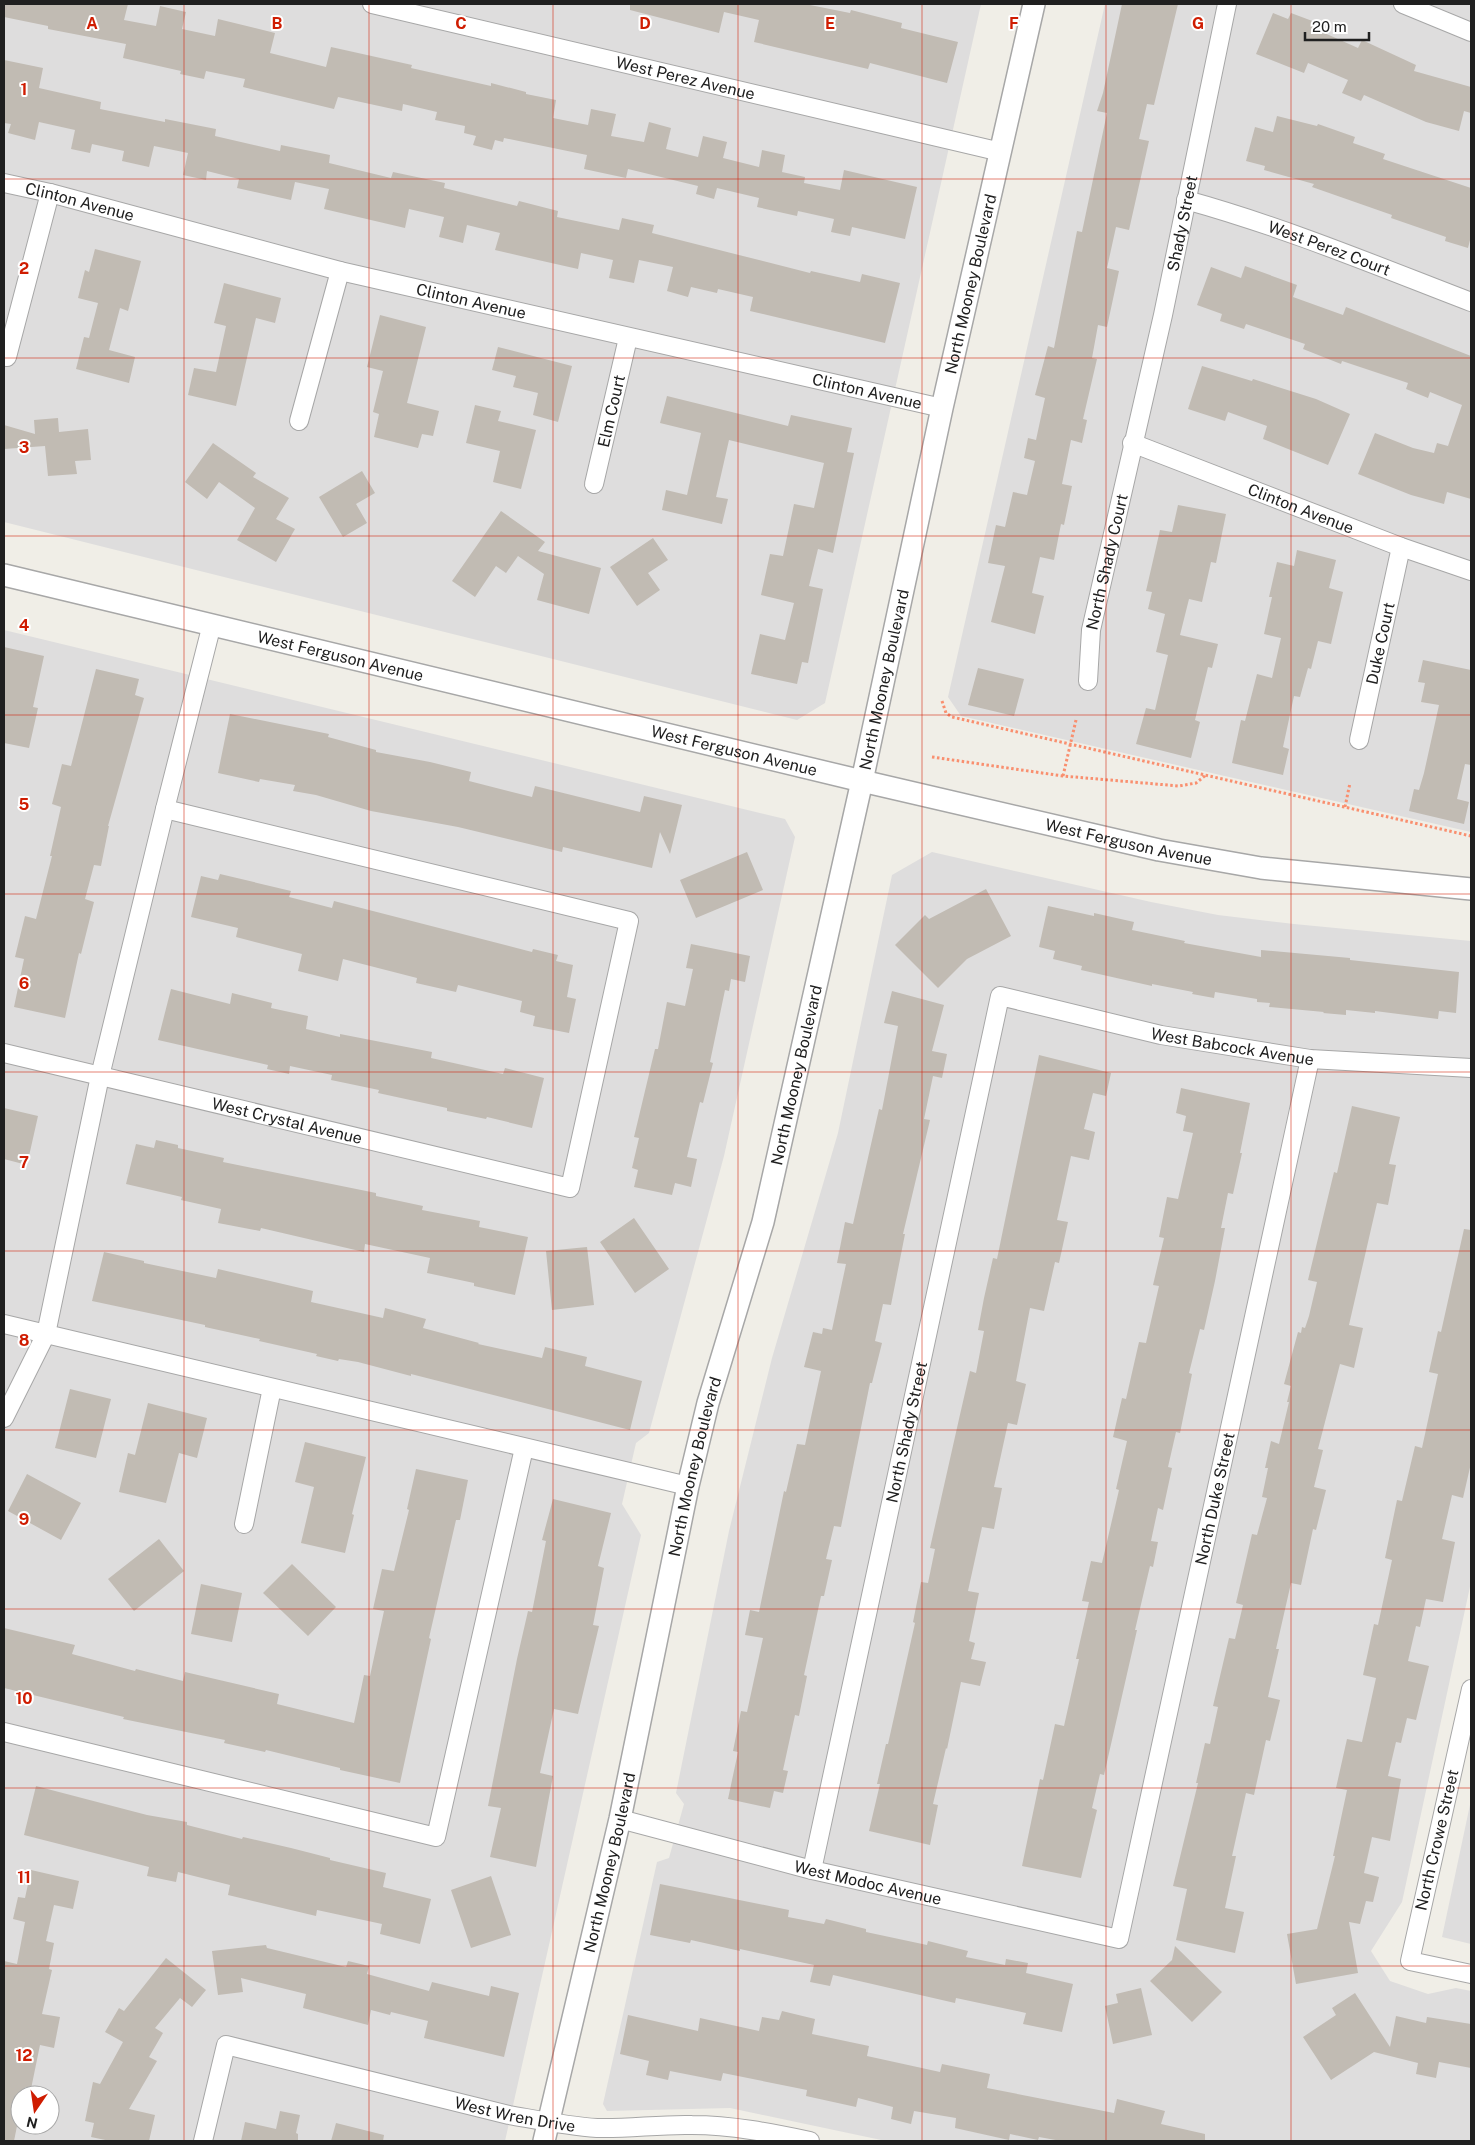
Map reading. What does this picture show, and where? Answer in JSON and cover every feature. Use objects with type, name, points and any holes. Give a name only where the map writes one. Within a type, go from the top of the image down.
[{"type":"street","name":"West Perez Avenue","points":[[372,4],[1001,152]]},
{"type":"street","name":"North Mooney Boulevard","points":[[547,2132],[620,1820],[688,1486],[708,1403],[763,1222],[862,782],[942,408],[1034,4]]},
{"type":"street","name":"Shady Street","points":[[1132,443],[1162,315],[1227,4]]},
{"type":"street","points":[[1403,4],[1471,32]]},
{"type":"street","name":"Clinton Avenue","points":[[4,183],[50,193],[340,272],[942,408]]},
{"type":"street","points":[[7,357],[50,193]]},
{"type":"street","name":"West Perez Court","points":[[1186,200],[1243,216],[1300,236],[1471,302]]},
{"type":"street","points":[[300,421],[340,272]]},
{"type":"street","name":"Elm Court","points":[[594,484],[628,338]]},
{"type":"street","name":"Clinton Avenue","points":[[1132,443],[1401,547],[1471,571]]},
{"type":"street","name":"North Shady Court","points":[[1088,681],[1092,630],[1132,443]]},
{"type":"street","name":"Duke Court","points":[[1360,740],[1401,547]]},
{"type":"street","name":"West Ferguson Avenue","points":[[4,575],[862,782],[1159,850],[1261,868],[1471,889]]},
{"type":"street","points":[[4,1418],[46,1334],[100,1076],[164,809],[212,624]]},
{"type":"street","name":"West Crystal Avenue","points":[[4,1053],[570,1188],[629,921],[164,809]]},
{"type":"street","name":"West Babcock Avenue","points":[[1000,996],[1161,1035],[1310,1059],[1471,1068]]},
{"type":"street","name":"North Shady Street","points":[[812,1870],[1000,996]]},
{"type":"street","name":"North Duke Street","points":[[1118,1939],[1310,1059]]},
{"type":"street","points":[[4,1324],[688,1486]]},
{"type":"street","points":[[244,1524],[272,1388]]},
{"type":"street","points":[[4,1732],[436,1837],[524,1448]]},
{"type":"street","name":"North Crowe Street","points":[[1471,1689],[1410,1961],[1471,1974]]},
{"type":"street","name":"West Modoc Avenue","points":[[620,1820],[812,1870],[1118,1939]]},
{"type":"street","name":"West Wren Drive","points":[[203,2141],[226,2045],[500,2112],[547,2132],[594,2128],[629,2129],[691,2125],[735,2127],[769,2137],[810,2141]]},
{"type":"path","points":[[942,701],[946,713],[952,717],[1471,836]]},
{"type":"path","points":[[1063,776],[1076,720]]},
{"type":"path","points":[[932,757],[1063,776],[1178,786],[1196,783],[1206,775]]},
{"type":"path","points":[[1345,807],[1350,783]]},
{"type":"shaded area","points":[[4,4],[981,4],[825,703],[797,720],[4,522]]},
{"type":"shaded area","points":[[1105,4],[1471,4],[1471,832],[961,716],[948,697]]},
{"type":"shaded area","points":[[4,630],[785,819],[795,837],[724,1156],[649,1433],[636,1443],[622,1504],[641,1535],[505,2141],[4,2141]]},
{"type":"shaded area","points":[[932,852],[1151,902],[1218,915],[1471,941],[1471,1582],[1402,1902],[1371,1951],[1390,1981],[1428,1994],[1456,1988],[1471,1991],[1471,2141],[886,2141],[730,2108],[607,2111],[603,2104],[657,1862],[669,1858],[684,1804],[676,1793],[729,1531],[772,1358],[838,1133],[892,875]]},
{"type":"shaded area","points":[[1471,1800],[1471,1944],[1442,1937]]},
{"type":"building","points":[[4,4],[128,4],[124,20],[156,26],[160,6],[186,12],[182,29],[215,36],[218,19],[275,33],[270,53],[326,67],[331,47],[412,65],[411,68],[491,86],[491,83],[526,92],[526,94],[556,100],[553,118],[588,125],[591,109],[616,114],[611,136],[644,142],[649,122],[671,128],[666,149],[698,157],[703,136],[727,142],[723,158],[759,167],[762,150],[785,155],[782,172],[805,177],[804,183],[840,190],[844,170],[917,187],[905,239],[852,227],[850,236],[831,232],[834,219],[798,211],[797,216],[757,207],[759,198],[717,188],[714,199],[696,194],[698,186],[628,169],[626,178],[584,169],[587,155],[504,138],[503,142],[495,140],[492,150],[473,145],[476,136],[464,133],[465,126],[435,120],[437,112],[403,104],[402,111],[338,97],[334,109],[243,87],[245,79],[206,71],[204,79],[180,74],[181,71],[123,58],[126,44],[48,29],[48,26],[4,17]]},
{"type":"building","points":[[630,4],[805,4],[850,13],[851,10],[902,23],[901,28],[958,42],[947,83],[870,63],[868,69],[754,42],[759,20],[724,12],[719,33],[630,10]]},
{"type":"building","points":[[1122,4],[1178,4],[1154,105],[1147,104],[1139,139],[1149,141],[1129,230],[1116,227],[1107,268],[1119,271],[1107,327],[1098,325],[1092,358],[1097,359],[1083,419],[1087,420],[1082,443],[1071,440],[1062,484],[1072,486],[1064,525],[1061,524],[1054,560],[1040,557],[1032,593],[1044,596],[1035,634],[991,622],[1005,566],[988,563],[996,525],[1005,527],[1013,492],[1027,495],[1035,461],[1024,458],[1028,438],[1036,440],[1045,398],[1035,395],[1048,346],[1054,348],[1077,231],[1082,232],[1107,113],[1097,111],[1103,93]]},
{"type":"building","points":[[1273,13],[1288,19],[1291,13],[1323,25],[1320,31],[1358,48],[1362,40],[1416,65],[1414,71],[1471,87],[1471,113],[1464,111],[1459,131],[1426,122],[1364,95],[1361,101],[1342,93],[1348,80],[1308,63],[1304,73],[1256,54]]},
{"type":"building","points":[[4,60],[43,68],[39,88],[101,102],[100,109],[165,122],[165,119],[216,129],[215,136],[280,151],[281,145],[330,155],[329,163],[391,178],[393,172],[445,183],[444,188],[517,206],[519,201],[558,211],[557,217],[619,230],[622,218],[654,225],[652,233],[810,273],[811,271],[860,282],[862,274],[900,283],[885,343],[750,311],[753,297],[718,289],[717,293],[691,287],[688,297],[667,291],[673,267],[639,260],[634,283],[609,278],[613,260],[581,253],[578,269],[495,250],[500,233],[467,225],[463,243],[439,237],[444,217],[409,209],[405,228],[324,209],[329,189],[295,182],[291,200],[237,188],[239,179],[207,171],[206,180],[183,175],[188,153],[154,146],[149,167],[122,161],[124,151],[92,144],[90,153],[71,149],[75,130],[39,122],[35,140],[8,133],[11,124],[4,123]]},
{"type":"building","points":[[1277,116],[1317,126],[1318,124],[1355,137],[1353,143],[1385,154],[1383,159],[1471,188],[1471,236],[1468,248],[1445,241],[1446,237],[1391,218],[1392,215],[1312,187],[1314,184],[1264,170],[1265,166],[1246,161],[1255,127],[1273,132]]},
{"type":"building","points":[[95,249],[141,261],[128,311],[120,308],[109,350],[135,357],[129,383],[76,369],[84,337],[89,338],[98,303],[78,298],[85,270],[89,272]]},
{"type":"building","points":[[1245,266],[1297,285],[1293,297],[1343,315],[1346,307],[1471,356],[1471,499],[1447,492],[1444,504],[1411,495],[1358,474],[1375,433],[1413,448],[1434,453],[1437,443],[1448,446],[1462,405],[1430,392],[1428,398],[1406,389],[1408,383],[1342,361],[1341,364],[1303,349],[1305,344],[1246,324],[1244,329],[1220,321],[1222,314],[1197,305],[1211,267],[1241,278]]},
{"type":"building","points":[[224,283],[281,298],[275,323],[256,318],[236,406],[188,395],[194,368],[216,372],[226,326],[214,323]]},
{"type":"building","points":[[380,315],[426,327],[407,403],[439,411],[433,436],[422,434],[418,448],[374,437],[379,414],[373,412],[383,371],[367,367]]},
{"type":"building","points":[[498,347],[572,366],[558,422],[533,415],[538,393],[513,387],[516,376],[492,370]]},
{"type":"building","points":[[1202,366],[1252,381],[1253,379],[1316,399],[1350,414],[1328,465],[1263,439],[1267,426],[1228,412],[1225,421],[1188,409]]},
{"type":"building","points":[[667,396],[788,426],[791,415],[852,428],[847,452],[854,453],[833,553],[818,549],[809,586],[823,589],[808,663],[802,662],[797,684],[751,674],[760,634],[785,640],[794,603],[761,595],[770,554],[783,556],[794,504],[814,508],[824,463],[729,440],[716,497],[728,499],[722,524],[662,510],[666,490],[687,495],[701,433],[660,423]]},
{"type":"building","points":[[475,405],[501,411],[498,421],[536,430],[521,489],[493,482],[500,451],[466,443]]},
{"type":"building","points":[[58,418],[59,432],[88,429],[91,460],[75,461],[77,474],[48,476],[45,446],[4,449],[4,425],[35,434],[34,420]]},
{"type":"building","points":[[213,443],[256,473],[253,477],[289,498],[276,519],[295,529],[276,562],[237,540],[255,508],[219,482],[207,499],[185,482]]},
{"type":"building","points":[[362,471],[375,493],[356,504],[367,523],[343,537],[319,497]]},
{"type":"building","points":[[1178,505],[1226,514],[1216,563],[1211,562],[1202,602],[1189,599],[1180,635],[1218,644],[1212,668],[1208,667],[1195,720],[1200,722],[1191,758],[1136,744],[1146,708],[1155,710],[1168,655],[1156,652],[1165,614],[1148,609],[1152,592],[1146,591],[1160,530],[1172,532]]},
{"type":"building","points":[[501,511],[545,542],[538,551],[601,568],[589,614],[537,600],[544,574],[518,556],[506,573],[496,566],[475,597],[452,581]]},
{"type":"building","points":[[653,538],[668,560],[648,573],[660,590],[637,606],[610,567]]},
{"type":"building","points":[[1297,550],[1336,560],[1329,588],[1343,592],[1331,644],[1318,641],[1311,669],[1308,668],[1300,697],[1294,696],[1283,747],[1289,749],[1283,775],[1232,763],[1241,720],[1245,721],[1257,674],[1272,678],[1281,638],[1264,634],[1272,597],[1269,597],[1277,562],[1294,566]]},
{"type":"building","points":[[4,647],[44,656],[33,707],[38,708],[29,748],[4,743]]},
{"type":"building","points":[[1423,660],[1471,670],[1471,765],[1465,764],[1457,799],[1469,802],[1464,824],[1409,811],[1414,789],[1419,790],[1424,773],[1439,705],[1421,702],[1425,683],[1418,682]]},
{"type":"building","points":[[978,668],[1024,679],[1014,716],[968,705]]},
{"type":"building","points":[[96,669],[139,679],[135,695],[144,698],[108,826],[101,866],[94,865],[85,899],[94,902],[81,954],[79,953],[65,1018],[14,1007],[24,959],[15,957],[25,916],[36,919],[52,856],[50,856],[61,807],[52,804],[62,764],[71,766]]},
{"type":"building","points":[[230,714],[329,734],[328,737],[376,750],[376,752],[471,772],[469,781],[532,797],[535,786],[640,812],[644,796],[682,805],[670,854],[660,832],[652,868],[563,847],[562,852],[458,827],[371,811],[316,795],[293,791],[295,785],[260,779],[259,782],[218,773]]},
{"type":"building","points":[[747,852],[763,890],[696,918],[680,880]]},
{"type":"building","points":[[220,874],[291,891],[289,897],[332,908],[334,901],[532,952],[533,949],[558,955],[556,961],[573,965],[567,997],[576,999],[569,1033],[533,1026],[535,1016],[520,1012],[522,1001],[458,985],[456,992],[416,983],[417,978],[343,959],[338,981],[298,971],[302,954],[236,937],[238,928],[191,917],[201,876],[218,880]]},
{"type":"building","points":[[986,889],[1011,936],[967,959],[938,988],[895,945],[925,915],[929,919]]},
{"type":"building","points":[[1048,906],[1094,916],[1094,913],[1134,922],[1132,930],[1185,941],[1184,943],[1261,957],[1261,950],[1350,958],[1350,960],[1459,972],[1456,1013],[1439,1011],[1438,1019],[1375,1011],[1375,1013],[1346,1010],[1346,1015],[1269,1007],[1270,1003],[1257,1002],[1257,999],[1215,992],[1214,998],[1192,994],[1193,992],[1152,984],[1152,986],[1081,970],[1082,966],[1053,959],[1055,951],[1039,947]]},
{"type":"building","points":[[691,944],[750,956],[745,982],[731,979],[729,991],[725,990],[710,1062],[713,1063],[703,1103],[700,1102],[687,1157],[697,1159],[691,1187],[675,1183],[672,1195],[634,1187],[638,1170],[632,1168],[639,1138],[634,1137],[655,1049],[658,1049],[667,1002],[685,1006],[693,969],[686,968]]},
{"type":"building","points":[[171,989],[230,1004],[232,993],[272,1003],[271,1008],[308,1016],[306,1029],[340,1037],[340,1034],[432,1052],[431,1058],[503,1074],[505,1068],[544,1078],[532,1128],[487,1117],[486,1119],[447,1111],[447,1108],[378,1093],[379,1090],[331,1080],[332,1075],[290,1066],[289,1074],[267,1069],[268,1065],[158,1040]]},
{"type":"building","points":[[892,991],[944,1005],[932,1051],[947,1054],[942,1078],[933,1076],[924,1119],[930,1120],[903,1234],[905,1234],[891,1305],[883,1304],[875,1341],[882,1343],[872,1383],[870,1383],[841,1527],[834,1526],[826,1559],[832,1560],[824,1596],[821,1596],[804,1675],[807,1676],[799,1716],[795,1715],[783,1770],[788,1771],[783,1793],[774,1791],[770,1808],[728,1799],[738,1752],[733,1751],[741,1711],[747,1712],[763,1638],[745,1635],[750,1610],[759,1612],[784,1491],[786,1492],[797,1444],[805,1445],[821,1371],[804,1367],[813,1332],[822,1334],[823,1328],[832,1330],[846,1264],[837,1263],[845,1222],[853,1224],[879,1109],[882,1110],[898,1026],[884,1023]]},
{"type":"building","points":[[1039,1055],[1111,1073],[1106,1096],[1093,1093],[1084,1129],[1095,1132],[1089,1160],[1071,1156],[1057,1220],[1068,1222],[1059,1263],[1055,1262],[1044,1311],[1030,1308],[1016,1381],[1026,1384],[1017,1425],[1008,1423],[994,1487],[1002,1488],[994,1529],[982,1527],[968,1591],[979,1593],[969,1641],[975,1643],[971,1659],[986,1662],[980,1686],[961,1682],[933,1804],[938,1805],[930,1845],[869,1831],[880,1784],[877,1784],[886,1744],[888,1744],[915,1623],[913,1622],[921,1582],[928,1583],[935,1549],[930,1548],[970,1371],[976,1373],[984,1331],[978,1330],[984,1298],[993,1258],[997,1259]]},
{"type":"building","points":[[1181,1088],[1250,1103],[1233,1194],[1228,1193],[1221,1228],[1225,1228],[1204,1330],[1200,1329],[1189,1373],[1192,1374],[1180,1433],[1176,1432],[1168,1467],[1172,1468],[1163,1510],[1158,1508],[1151,1541],[1158,1542],[1153,1567],[1150,1566],[1104,1775],[1100,1774],[1092,1808],[1097,1810],[1081,1878],[1022,1866],[1040,1779],[1043,1780],[1055,1724],[1064,1726],[1089,1602],[1082,1601],[1091,1561],[1102,1563],[1119,1490],[1116,1489],[1127,1441],[1113,1437],[1122,1398],[1126,1399],[1139,1342],[1146,1343],[1159,1286],[1153,1285],[1164,1238],[1159,1237],[1167,1197],[1178,1199],[1193,1133],[1183,1131],[1186,1116],[1176,1113]]},
{"type":"building","points":[[1352,1106],[1400,1117],[1389,1164],[1396,1165],[1388,1205],[1377,1203],[1349,1325],[1363,1328],[1354,1368],[1340,1364],[1318,1449],[1323,1450],[1314,1487],[1326,1490],[1316,1530],[1313,1529],[1301,1585],[1291,1583],[1276,1649],[1279,1649],[1268,1697],[1280,1700],[1270,1741],[1266,1740],[1254,1795],[1246,1793],[1232,1856],[1236,1856],[1225,1908],[1244,1912],[1235,1953],[1176,1940],[1187,1889],[1173,1886],[1198,1783],[1196,1783],[1205,1743],[1210,1744],[1218,1707],[1213,1706],[1229,1638],[1235,1639],[1243,1605],[1236,1603],[1252,1534],[1257,1535],[1267,1498],[1262,1497],[1268,1468],[1265,1468],[1271,1441],[1279,1444],[1291,1386],[1284,1384],[1298,1332],[1301,1333],[1302,1327],[1305,1328],[1309,1316],[1317,1282],[1308,1280],[1334,1172],[1337,1173]]},
{"type":"building","points":[[4,1108],[38,1116],[27,1165],[4,1159]]},
{"type":"building","points":[[156,1140],[178,1145],[178,1148],[224,1158],[223,1162],[376,1193],[376,1196],[423,1206],[422,1210],[480,1221],[479,1227],[528,1237],[515,1295],[474,1286],[474,1283],[427,1273],[430,1258],[365,1244],[364,1252],[261,1228],[260,1231],[218,1223],[221,1209],[181,1200],[182,1197],[126,1184],[136,1144],[154,1148]]},
{"type":"building","points":[[634,1218],[669,1269],[635,1293],[600,1242]]},
{"type":"building","points":[[1464,1229],[1471,1230],[1471,1463],[1463,1498],[1452,1495],[1442,1539],[1455,1542],[1443,1602],[1426,1599],[1420,1627],[1416,1626],[1408,1661],[1429,1666],[1416,1720],[1407,1718],[1401,1743],[1396,1742],[1388,1776],[1401,1779],[1390,1841],[1372,1837],[1364,1873],[1379,1877],[1373,1902],[1366,1901],[1360,1924],[1349,1922],[1358,1973],[1296,1984],[1287,1934],[1317,1929],[1335,1856],[1333,1856],[1347,1790],[1336,1788],[1347,1739],[1362,1742],[1376,1678],[1363,1675],[1374,1624],[1378,1625],[1392,1560],[1385,1558],[1397,1500],[1402,1501],[1415,1446],[1422,1448],[1438,1374],[1429,1372],[1438,1331],[1441,1332]]},
{"type":"building","points":[[587,1247],[594,1305],[552,1310],[546,1251]]},
{"type":"building","points":[[104,1252],[144,1261],[144,1263],[216,1278],[218,1269],[313,1291],[311,1302],[383,1318],[385,1308],[426,1319],[423,1328],[478,1344],[542,1358],[545,1347],[587,1357],[585,1366],[642,1381],[630,1430],[411,1374],[411,1376],[358,1362],[339,1359],[338,1361],[316,1356],[317,1354],[259,1341],[260,1339],[205,1327],[205,1325],[92,1301]]},
{"type":"building","points":[[70,1389],[111,1399],[96,1458],[55,1448]]},
{"type":"building","points":[[148,1403],[207,1418],[197,1458],[179,1453],[166,1503],[119,1492],[128,1453],[135,1455]]},
{"type":"building","points":[[305,1442],[366,1457],[345,1553],[301,1543],[314,1487],[295,1482]]},
{"type":"building","points":[[416,1469],[468,1480],[460,1520],[456,1520],[429,1638],[431,1639],[400,1783],[340,1770],[340,1768],[266,1750],[265,1752],[224,1743],[225,1740],[123,1719],[124,1717],[4,1688],[4,1628],[75,1645],[72,1654],[135,1671],[136,1669],[183,1681],[185,1672],[279,1694],[277,1704],[354,1723],[364,1675],[370,1676],[384,1611],[373,1609],[382,1569],[394,1571],[409,1510],[407,1509]]},
{"type":"building","points":[[27,1474],[81,1503],[61,1540],[8,1511]]},
{"type":"building","points":[[553,1499],[611,1513],[598,1566],[604,1568],[593,1625],[599,1626],[578,1714],[554,1709],[540,1773],[553,1776],[536,1867],[490,1857],[501,1808],[488,1806],[517,1659],[528,1611],[532,1612],[546,1541],[542,1540]]},
{"type":"building","points":[[159,1539],[184,1571],[134,1611],[108,1579]]},
{"type":"building","points":[[292,1564],[336,1607],[308,1636],[263,1593]]},
{"type":"building","points":[[201,1584],[242,1593],[232,1642],[191,1634]]},
{"type":"building","points":[[36,1786],[147,1815],[187,1822],[187,1825],[242,1839],[243,1837],[291,1848],[330,1858],[330,1860],[386,1873],[383,1887],[431,1899],[420,1944],[380,1934],[382,1924],[317,1910],[316,1916],[228,1895],[230,1885],[178,1872],[176,1882],[147,1876],[149,1867],[24,1835]]},
{"type":"building","points":[[31,1870],[79,1881],[73,1909],[54,1905],[46,1941],[54,1943],[49,1969],[52,1970],[42,2014],[60,2017],[54,2048],[40,2045],[32,2085],[10,2085],[10,2135],[15,2135],[14,2141],[4,2141],[4,1961],[17,1964],[25,1922],[13,1919],[18,1897],[25,1898]]},
{"type":"building","points":[[491,1876],[511,1935],[471,1948],[451,1890]]},
{"type":"building","points":[[660,1884],[789,1910],[788,1917],[824,1924],[826,1919],[866,1929],[866,1932],[927,1945],[928,1941],[968,1951],[966,1957],[1005,1965],[1006,1959],[1028,1963],[1026,1973],[1073,1984],[1062,2032],[1023,2024],[1026,2013],[956,1998],[955,2003],[833,1975],[830,1986],[810,1982],[814,1965],[691,1940],[690,1943],[650,1935]]},
{"type":"building","points":[[266,1945],[267,1948],[346,1967],[348,1961],[369,1966],[367,1974],[429,1991],[432,1982],[489,1996],[491,1986],[519,1993],[504,2057],[424,2038],[428,2021],[391,2012],[390,2015],[371,2010],[368,2025],[303,2008],[306,1994],[241,1978],[243,1992],[218,1995],[212,1951]]},
{"type":"building","points":[[1175,1946],[1222,1992],[1192,2022],[1150,1981],[1172,1960]]},
{"type":"building","points":[[166,1958],[206,1990],[192,2007],[180,1998],[155,2028],[163,2033],[149,2057],[157,2061],[129,2109],[155,2115],[149,2141],[110,2141],[91,2137],[94,2123],[85,2121],[93,2082],[100,2084],[123,2042],[105,2032],[119,2008],[124,2011]]},
{"type":"building","points":[[1141,1988],[1152,2035],[1113,2044],[1105,2006],[1118,2003],[1116,1994]]},
{"type":"building","points":[[1355,1993],[1390,2047],[1396,2016],[1426,2023],[1427,2017],[1471,2024],[1471,2068],[1439,2062],[1436,2078],[1416,2074],[1418,2063],[1374,2052],[1331,2080],[1303,2037],[1336,2015],[1332,2008]]},
{"type":"building","points":[[782,2011],[815,2019],[812,2034],[869,2046],[867,2056],[940,2072],[942,2064],[990,2074],[987,2088],[1114,2113],[1117,2099],[1165,2111],[1161,2124],[1205,2134],[1205,2141],[1061,2141],[1039,2137],[1038,2140],[1010,2134],[1009,2140],[955,2128],[956,2118],[914,2111],[911,2124],[891,2119],[893,2107],[858,2098],[856,2107],[806,2096],[807,2090],[723,2073],[721,2081],[670,2071],[668,2080],[646,2075],[649,2061],[620,2054],[628,2015],[698,2031],[700,2018],[759,2031],[762,2017],[779,2020]]},
{"type":"building","points":[[280,2111],[300,2115],[296,2133],[298,2134],[298,2141],[241,2141],[245,2122],[276,2129]]},
{"type":"building","points":[[336,2123],[384,2135],[383,2141],[331,2141]]}]
